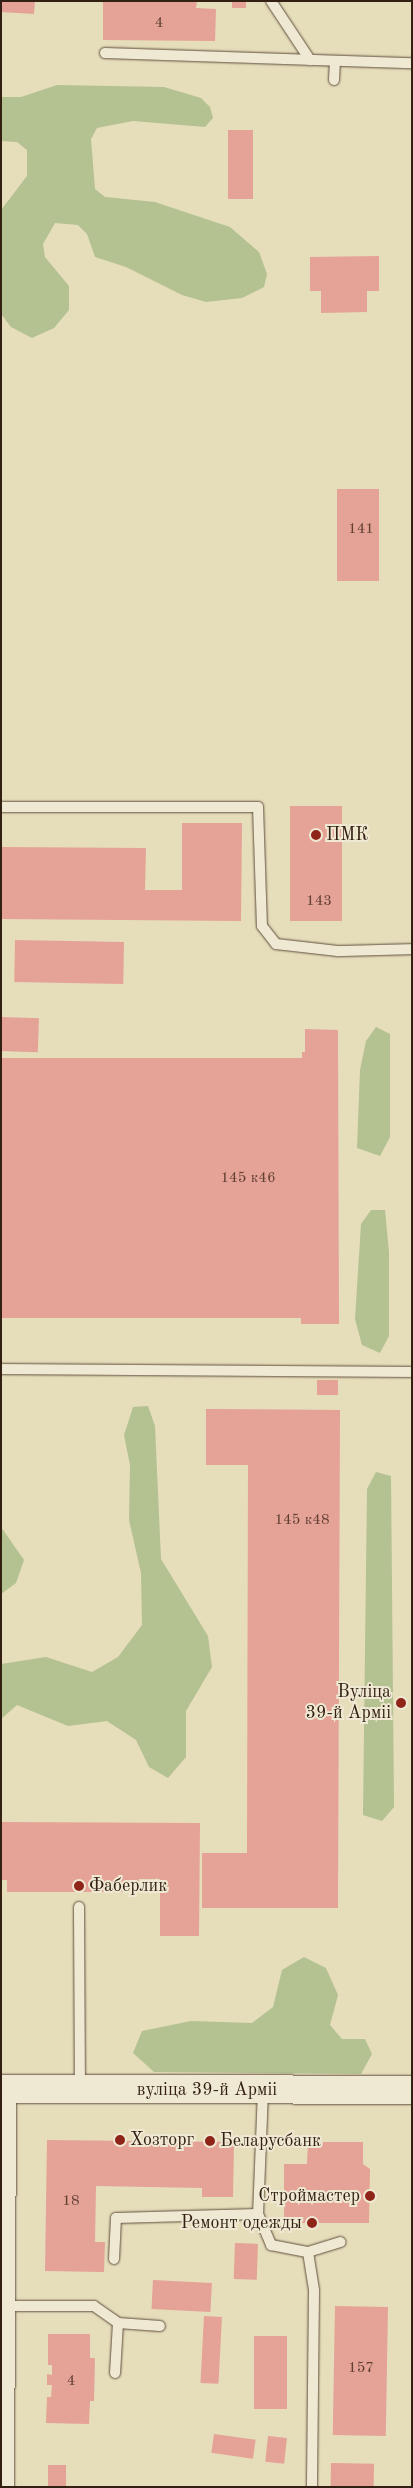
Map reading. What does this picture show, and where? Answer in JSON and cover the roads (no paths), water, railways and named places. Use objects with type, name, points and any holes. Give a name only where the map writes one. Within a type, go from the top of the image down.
[{"type":"street","name":"вуліца 39-й Арміі","points":[[3,2089],[412,2090]]},
{"type":"street","points":[[3,2089],[3,2487]]},
{"type":"lane","points":[[271,1],[310,60]]},
{"type":"lane","points":[[106,53],[412,63]]},
{"type":"lane","points":[[334,61],[334,80]]},
{"type":"lane","points":[[1,807],[258,807],[262,926],[276,944],[338,951],[412,949]]},
{"type":"lane","points":[[1,1369],[412,1372]]},
{"type":"lane","points":[[79,1907],[80,2090]]},
{"type":"lane","points":[[264,2090],[258,2214],[272,2245],[308,2252],[341,2242]]},
{"type":"lane","points":[[114,2259],[116,2218],[258,2214]]},
{"type":"lane","points":[[308,2252],[314,2291],[312,2487]]},
{"type":"lane","points":[[3,2306],[94,2306],[118,2324],[160,2326]]},
{"type":"lane","points":[[115,2373],[118,2324]]},
{"type":"place","name":"ПМК","points":[[316,835]]},
{"type":"place","name":"Вуліца 39-й Арміі","points":[[401,1703]]},
{"type":"place","name":"Фаберлик","points":[[79,1886]]},
{"type":"place","name":"Хозторг","points":[[120,2140]]},
{"type":"place","name":"Беларусбанк","points":[[210,2141]]},
{"type":"place","name":"Строймастер","points":[[370,2196]]},
{"type":"place","name":"Ремонт одежды","points":[[312,2223]]}]
